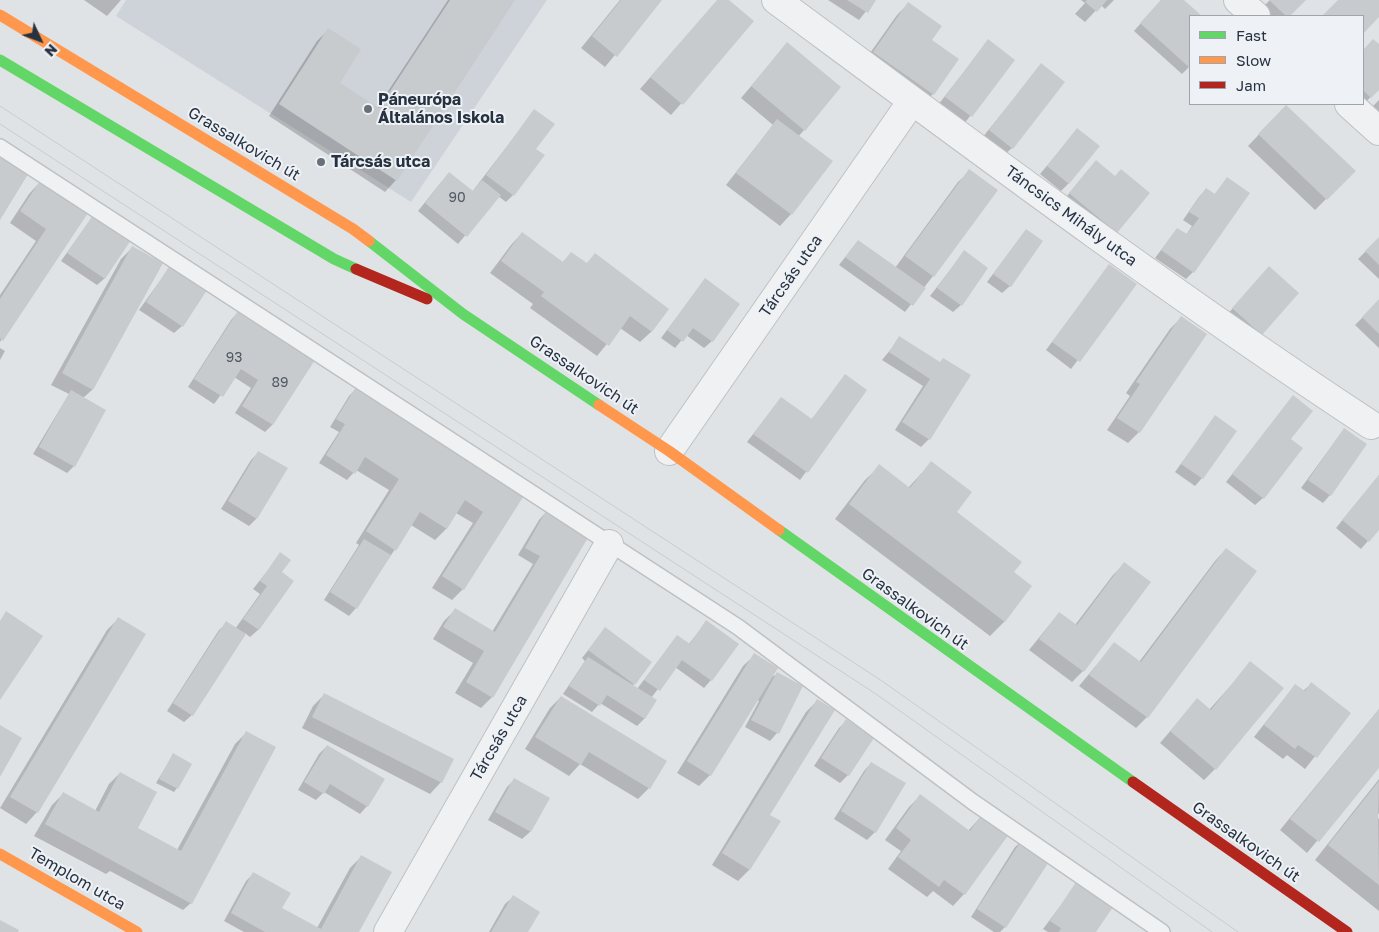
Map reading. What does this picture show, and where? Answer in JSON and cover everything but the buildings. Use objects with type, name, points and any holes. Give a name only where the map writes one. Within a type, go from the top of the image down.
[{"type":"main road","name":"Grassalkovich út","points":[[0,15],[353,229],[463,314],[669,451],[959,661],[1347,932]]},
{"type":"main road","name":"Grassalkovich út","points":[[0,60],[334,259],[463,314]]},
{"type":"main road","name":"Templom utca","points":[[0,854],[137,932]]},
{"type":"street","name":"Táncsics Mihály utca","points":[[776,0],[912,101],[1258,350],[1371,425]]},
{"type":"street","points":[[1238,0],[1255,15]]},
{"type":"street","name":"Tárcsás utca","points":[[669,451],[912,101]]},
{"type":"street","points":[[1351,105],[1379,131]]},
{"type":"street","name":"Tárcsás utca","points":[[388,932],[609,544]]},
{"type":"lane","points":[[0,147],[738,627],[973,802],[1162,932]]},
{"type":"shaded area","name":"Páneurópa Általános Iskola","points":[[126,0],[547,0],[411,202],[116,16]]},
{"type":"tram line","points":[[0,106],[882,681],[1238,932]]},
{"type":"tram line","points":[[0,124],[876,694],[1212,932]]},
{"type":"traffic: fast","points":[[0,60],[334,259],[356,269]]},
{"type":"traffic: fast","points":[[369,241],[463,314],[599,405]]},
{"type":"traffic: fast","points":[[779,530],[1133,782]]},
{"type":"traffic: slow","points":[[0,15],[353,229],[369,241]]},
{"type":"traffic: slow","points":[[599,405],[669,451],[779,530]]},
{"type":"traffic: slow","points":[[0,854],[137,932]]},
{"type":"traffic: jam","points":[[356,269],[427,299]]},
{"type":"traffic: jam","points":[[1133,782],[1347,932]]},
{"type":"place","name":"Páneurópa Általános Iskola","points":[[368,109]]},
{"type":"place","name":"Tárcsás utca","points":[[321,162]]}]
